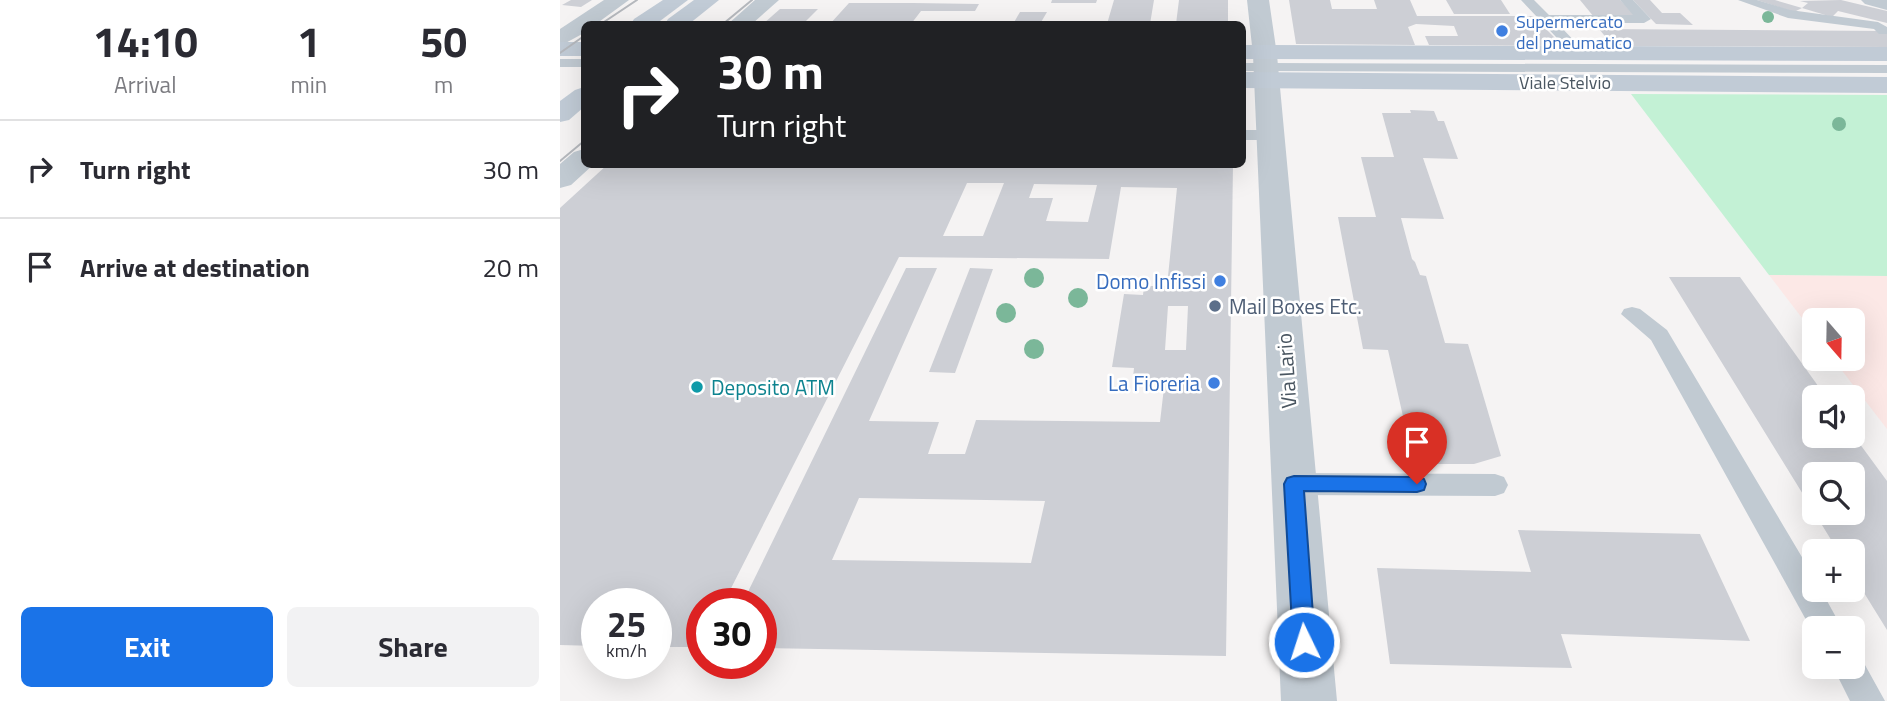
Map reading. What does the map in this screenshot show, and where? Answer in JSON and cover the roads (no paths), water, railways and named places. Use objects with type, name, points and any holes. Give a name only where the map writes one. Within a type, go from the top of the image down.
[{"type":"main road","points":[[646,21],[677,0]]},
{"type":"main road","points":[[681,21],[708,0]]},
{"type":"main road","name":"Viale Stelvio","points":[[1254,67],[1886,42]]},
{"type":"main road","points":[[560,49],[581,49]]},
{"type":"main road","name":"Viale Stelvio","points":[[1254,67],[1887,85]]},
{"type":"main road","points":[[560,114],[573,76]]},
{"type":"street","points":[[587,21],[618,0]]},
{"type":"street","points":[[744,21],[768,0]]},
{"type":"street","name":"Via Lario","points":[[1258,0],[1254,67],[1256,135],[1294,484],[1309,701]]},
{"type":"street","points":[[1872,0],[1887,4]]},
{"type":"street","points":[[560,39],[581,25]]},
{"type":"street","points":[[560,179],[581,161]]},
{"type":"lane","points":[[1527,0],[1579,53]]},
{"type":"lane","points":[[1545,19],[1644,19],[1626,0]]},
{"type":"lane","points":[[1744,0],[1788,14],[1878,26],[1886,42]]},
{"type":"lane","name":"Viale Stelvio","points":[[1254,67],[1887,69]]},
{"type":"lane","points":[[1632,314],[1659,335],[1820,616]]},
{"type":"lane","points":[[1294,484],[1495,485]]},
{"type":"lane","points":[[1856,679],[1868,701]]},
{"type":"tram line","points":[[606,21],[637,0]]},
{"type":"tram line","points":[[727,21],[752,0]]},
{"type":"tram line","points":[[560,53],[581,38]]},
{"type":"tram line","points":[[560,161],[581,144]]},
{"type":"place","name":"Supermercato del pneumatico","points":[[1502,31]]},
{"type":"place","name":"Domo Infissi","points":[[1220,281]]},
{"type":"place","name":"Mail Boxes Etc.","points":[[1215,306]]},
{"type":"place","name":"La Fioreria","points":[[1214,383]]},
{"type":"place","name":"Deposito ATM","points":[[697,387]]}]
